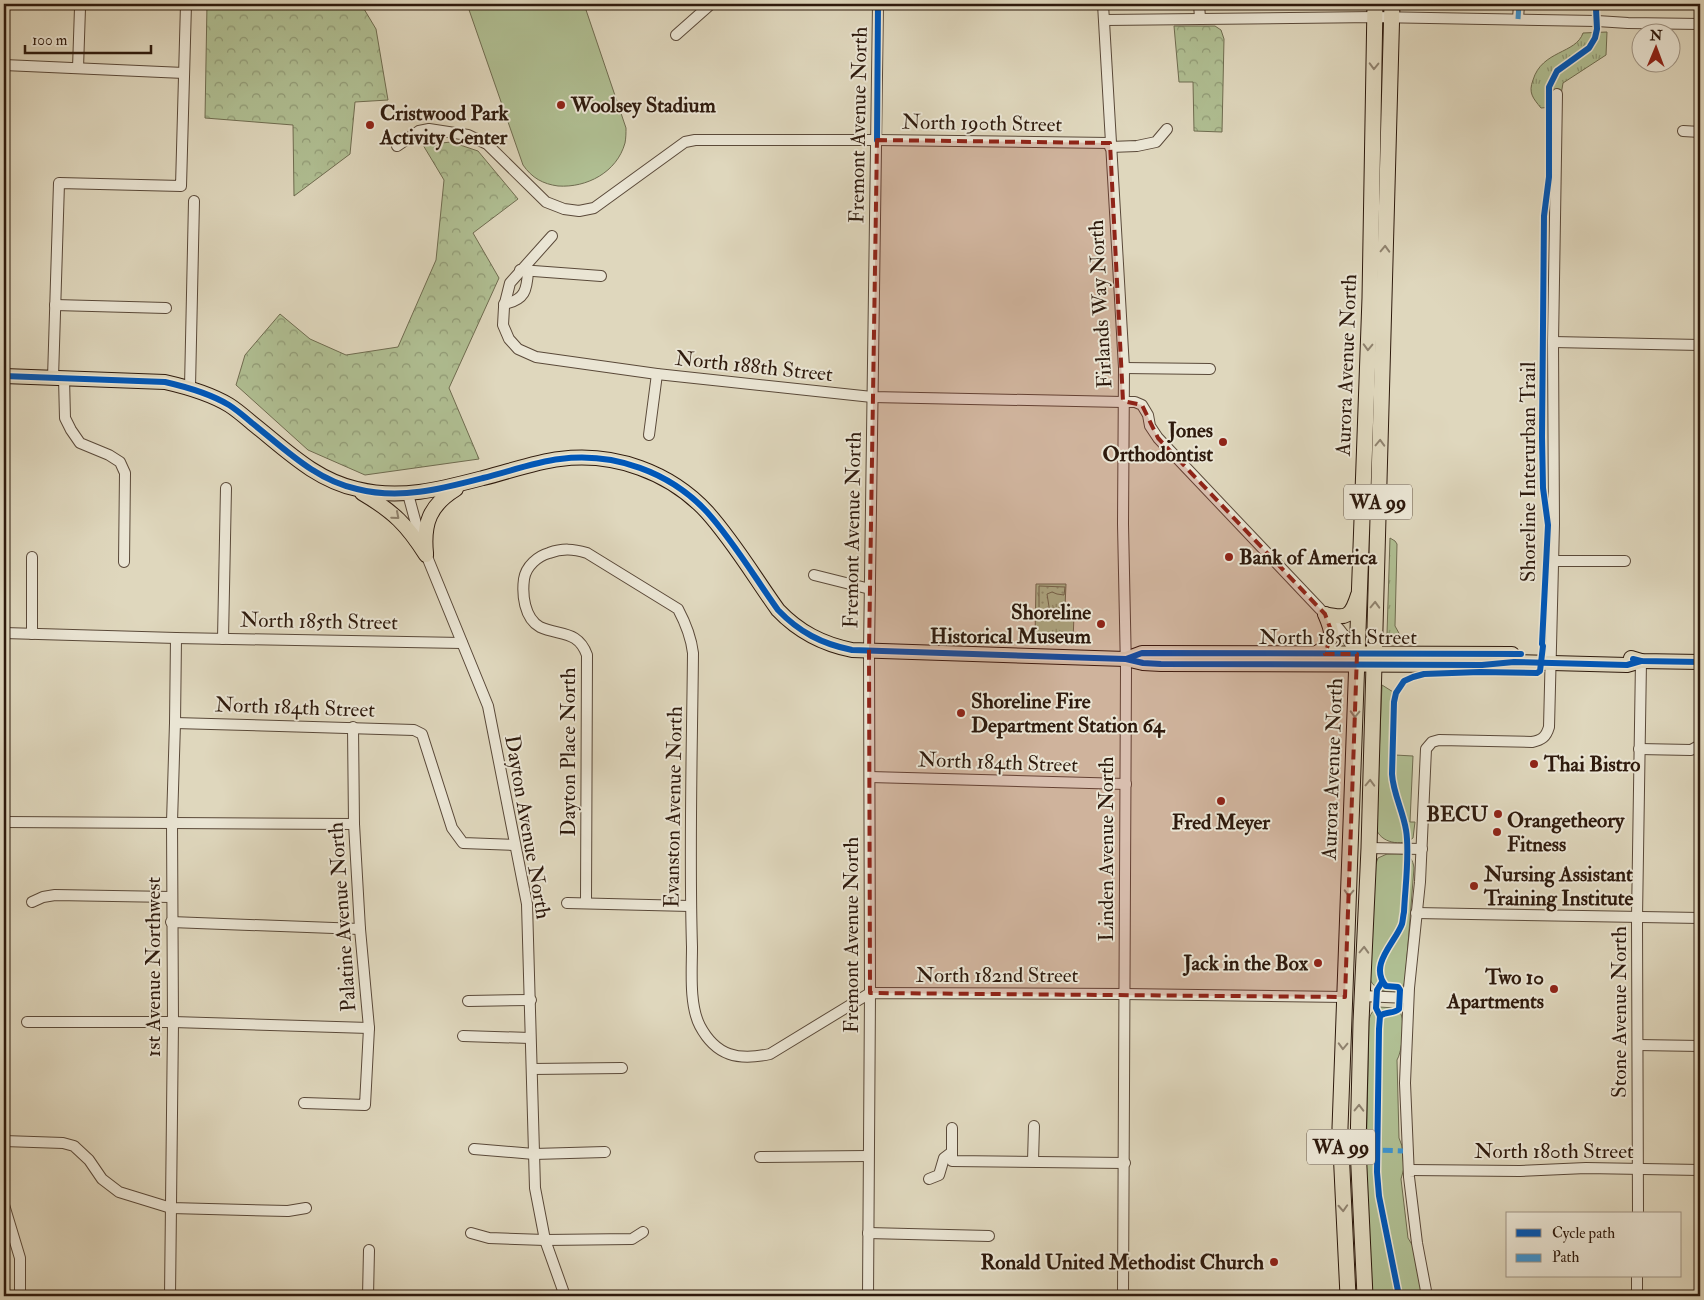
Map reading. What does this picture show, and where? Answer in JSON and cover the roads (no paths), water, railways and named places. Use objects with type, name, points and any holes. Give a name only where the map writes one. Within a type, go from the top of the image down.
[{"type":"highway","name":"Aurora Avenue North","points":[[1348,1296],[1341,1156],[1349,873],[1370,298],[1375,10]]},
{"type":"highway","name":"Aurora Avenue North","points":[[1365,1296],[1358,1147],[1392,10]]},
{"type":"main road","points":[[1370,274],[1384,287]]},
{"type":"main road","points":[[1370,298],[1384,316]]},
{"type":"main road","points":[[4,376],[165,382],[190,387],[229,405],[313,471],[355,489],[385,507],[403,522],[426,555]]},
{"type":"main road","name":"North 185th Street","points":[[355,489],[389,494],[423,493],[546,462],[572,458],[615,461],[645,470],[677,487],[706,511],[778,610],[788,620],[811,637],[824,643],[852,650],[1126,659],[1160,664],[1374,659],[1482,665],[1551,659],[1626,657],[1640,660],[1700,662]]},
{"type":"main road","points":[[1364,462],[1379,474]]},
{"type":"main road","points":[[426,555],[425,537],[431,513],[443,497],[467,482]]},
{"type":"main road","points":[[1324,614],[1336,617],[1345,616],[1350,613],[1359,592]]},
{"type":"main road","points":[[1317,654],[1327,646],[1331,638],[1331,628],[1324,614]]},
{"type":"main road","name":"North 185th Street","points":[[1126,659],[1142,652],[1317,654],[1357,659]]},
{"type":"main road","points":[[1349,873],[1357,875],[1366,886]]},
{"type":"main road","points":[[1346,964],[1353,986],[1362,996]]},
{"type":"main road","points":[[1345,997],[1354,1008],[1361,1022]]},
{"type":"main road","points":[[1341,1156],[1350,1163],[1359,1175]]},
{"type":"street","points":[[78,4],[80,8],[78,68]]},
{"type":"street","points":[[124,562],[126,473],[120,462],[109,455],[80,443],[65,418],[59,378],[55,305],[59,183],[181,186],[186,4]]},
{"type":"street","points":[[676,35],[711,4]]},
{"type":"street","name":"Fremont Avenue North","points":[[868,1296],[870,994],[869,651],[878,4]]},
{"type":"street","name":"Firlands Way North","points":[[1103,4],[1124,368],[1123,402],[1135,402],[1142,405],[1148,415],[1150,426],[1158,438],[1348,638],[1357,659]]},
{"type":"street","points":[[1199,4],[1200,18]]},
{"type":"street","points":[[1518,19],[1519,4]]},
{"type":"street","points":[[1105,20],[1392,10],[1518,19],[1700,24]]},
{"type":"street","points":[[4,65],[184,73]]},
{"type":"street","points":[[1427,1296],[1416,1237],[1409,1170],[1405,1083],[1408,998],[1422,849],[1427,746],[1439,740],[1532,742],[1541,740],[1547,734],[1549,727],[1553,561],[1553,342],[1557,94]]},
{"type":"street","name":"North 190th Street","points":[[397,146],[419,131],[429,129],[468,135],[487,144],[546,202],[564,209],[579,211],[594,208],[685,142],[694,140],[877,140],[1138,146],[1156,142],[1167,129]]},
{"type":"street","points":[[1683,132],[1700,132]]},
{"type":"street","points":[[190,387],[194,200]]},
{"type":"street","name":"North 188th Street","points":[[552,236],[524,270],[510,283],[504,304],[503,325],[509,339],[518,349],[536,357],[657,374],[872,397],[1123,402]]},
{"type":"street","points":[[504,304],[517,300],[524,293],[526,288],[524,270],[601,276]]},
{"type":"street","points":[[55,305],[166,308]]},
{"type":"street","points":[[1553,342],[1700,345]]},
{"type":"street","points":[[1124,368],[1210,369]]},
{"type":"street","points":[[649,435],[657,374]]},
{"type":"street","name":"Linden Avenue North","points":[[1123,402],[1123,558],[1126,659],[1123,1296]]},
{"type":"street","points":[[223,639],[226,488]]},
{"type":"street","name":"Dayton Avenue North","points":[[408,494],[417,531],[426,555],[488,706],[527,904],[535,1188],[545,1240],[564,1296]]},
{"type":"street","name":"Dayton Place North","points":[[586,903],[587,654],[583,645],[577,639],[562,632],[539,626],[530,617],[525,607],[524,574],[531,564],[542,555],[559,549],[574,549],[587,553],[678,609]]},
{"type":"street","points":[[32,557],[32,634]]},
{"type":"street","points":[[1553,561],[1625,561]]},
{"type":"street","points":[[814,575],[870,589]]},
{"type":"street","name":"Evanston Avenue North","points":[[678,609],[691,638],[693,653],[690,906],[694,1008],[699,1024],[712,1044],[724,1053],[740,1058],[755,1057],[770,1054],[870,994]]},
{"type":"street","name":"North 185th Street","points":[[4,633],[462,643]]},
{"type":"street","name":"1st Avenue Northwest","points":[[170,1296],[173,1022],[171,897],[176,638]]},
{"type":"street","name":"Stone Avenue North","points":[[1638,1212],[1640,660]]},
{"type":"street","name":"North 184th Street","points":[[175,723],[414,730],[422,734],[452,828],[463,843],[514,845]]},
{"type":"street","name":"Palatine Avenue North","points":[[304,1103],[365,1105],[369,1028],[360,929],[354,824],[353,727]]},
{"type":"street","points":[[1639,749],[1691,750],[1700,745]]},
{"type":"street","name":"North 184th Street","points":[[870,777],[1126,784]]},
{"type":"street","points":[[4,822],[354,824]]},
{"type":"street","points":[[1368,848],[1422,849]]},
{"type":"street","points":[[32,902],[43,897],[55,895],[171,897]]},
{"type":"street","points":[[567,903],[690,906]]},
{"type":"street","points":[[1416,913],[1700,918]]},
{"type":"street","points":[[171,922],[360,929]]},
{"type":"street","name":"North 182nd Street","points":[[870,994],[1124,994],[1345,997]]},
{"type":"street","points":[[1362,996],[1408,998]]},
{"type":"street","points":[[468,1001],[531,1000]]},
{"type":"street","points":[[27,1022],[173,1022],[369,1028]]},
{"type":"street","points":[[463,1036],[530,1038]]},
{"type":"street","points":[[1638,1045],[1700,1046]]},
{"type":"street","points":[[532,1069],[622,1068]]},
{"type":"street","points":[[1033,1161],[1034,1126]]},
{"type":"street","points":[[952,1128],[952,1156]]},
{"type":"street","points":[[4,1140],[63,1142],[74,1146],[89,1160],[102,1180],[119,1192],[171,1208],[288,1211],[306,1208]]},
{"type":"street","points":[[474,1149],[534,1154],[605,1152]]},
{"type":"street","points":[[760,1157],[868,1156]]},
{"type":"street","points":[[929,1179],[939,1175],[944,1158],[952,1156],[1033,1161],[1125,1163]]},
{"type":"street","name":"North 180th Street","points":[[1409,1170],[1520,1171],[1586,1168],[1700,1170]]},
{"type":"street","points":[[4,1205],[20,1258],[20,1296]]},
{"type":"street","points":[[471,1233],[489,1238],[545,1240],[632,1238],[643,1232]]},
{"type":"street","points":[[868,1234],[989,1236]]},
{"type":"street","points":[[368,1296],[369,1250]]},
{"type":"street","points":[[1637,1278],[1637,1296]]},
{"type":"place","name":"Woolsey Stadium","points":[[561,105]]},
{"type":"place","name":"Cristwood Park Activity Center","points":[[370,125]]},
{"type":"place","name":"Jones Orthodontist","points":[[1223,442]]},
{"type":"place","name":"Bank of America","points":[[1229,557]]},
{"type":"place","name":"Shoreline Historical Museum","points":[[1101,624]]},
{"type":"place","name":"Shoreline Fire Department Station 64","points":[[961,713]]},
{"type":"place","name":"Thai Bistro","points":[[1534,764]]},
{"type":"place","name":"Fred Meyer","points":[[1221,801]]},
{"type":"place","name":"BECU","points":[[1498,814]]},
{"type":"place","name":"Orangetheory Fitness","points":[[1497,832]]},
{"type":"place","name":"Nursing Assistant Training Institute","points":[[1474,886]]},
{"type":"place","name":"Jack in the Box","points":[[1318,963]]},
{"type":"place","name":"Two 10 Apartments","points":[[1554,989]]},
{"type":"place","name":"Ronald United Methodist Church","points":[[1274,1262]]}]
